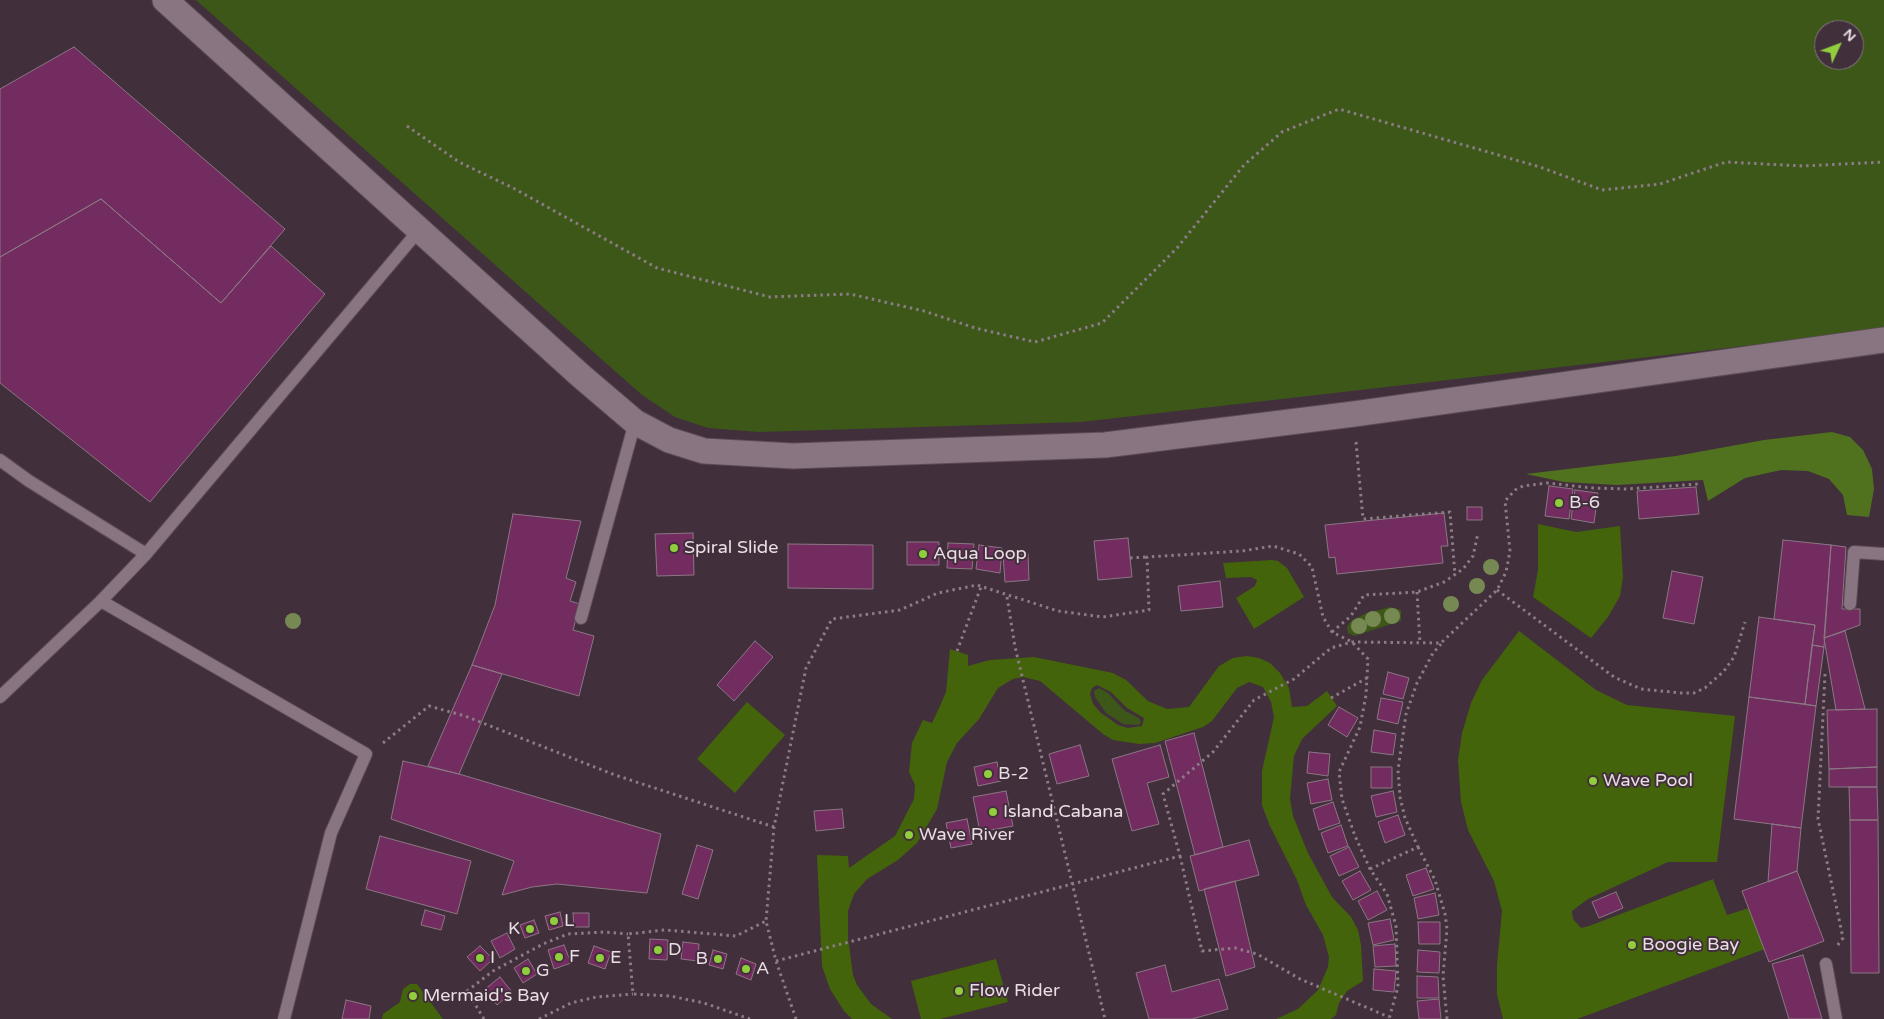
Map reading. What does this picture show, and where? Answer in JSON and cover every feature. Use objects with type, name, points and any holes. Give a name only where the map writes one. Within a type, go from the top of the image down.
[{"type":"street","points":[[165,0],[573,369],[635,422],[669,440],[704,451],[793,456],[1106,445],[1354,414],[1884,340]]},
{"type":"lane","points":[[0,697],[101,601],[146,554],[420,229]]},
{"type":"lane","points":[[581,618],[635,422]]},
{"type":"lane","points":[[0,460],[29,481],[146,554]]},
{"type":"lane","points":[[1850,604],[1854,552],[1884,554]]},
{"type":"lane","points":[[101,601],[366,754],[331,833],[284,1019]]},
{"type":"lane","points":[[1826,964],[1836,1019]]},
{"type":"path","points":[[407,126],[459,162],[657,268],[770,297],[850,294],[924,311],[976,328],[1035,342],[1102,323],[1177,248],[1244,165],[1282,132],[1339,109],[1540,167],[1602,190],[1660,184],[1726,162],[1803,166],[1884,162]]},
{"type":"path","points":[[1354,414],[1363,519],[1450,512],[1455,575]]},
{"type":"path","points":[[1447,1019],[1443,976],[1447,929],[1445,914],[1435,880],[1405,818],[1400,797],[1398,770],[1409,706],[1421,675],[1441,643],[1496,590],[1506,572],[1510,550],[1505,501],[1515,490],[1523,486],[1547,483],[1593,488],[1627,489],[1698,484]]},
{"type":"path","points":[[1332,632],[1351,616],[1364,595],[1417,592],[1444,582],[1455,575],[1463,569],[1473,556],[1478,533]]},
{"type":"path","points":[[1130,558],[1242,551],[1274,546],[1299,554],[1312,567],[1323,617],[1332,632],[1352,642],[1368,660],[1360,727],[1339,772],[1342,799],[1370,869],[1387,894],[1396,926],[1398,987],[1389,1018],[1300,979],[1257,954],[1235,948],[1202,951],[1180,856],[1163,794],[1214,752],[1254,700],[1294,679],[1331,648],[1352,642],[1441,643]]},
{"type":"path","points":[[796,1019],[776,961],[766,921],[774,827],[806,668],[832,619],[900,610],[938,594],[977,585],[1006,597],[1058,611],[1103,617],[1148,610],[1147,557]]},
{"type":"path","points":[[957,652],[981,587]]},
{"type":"path","points":[[1496,590],[1614,677],[1641,688],[1682,693],[1694,693],[1705,688],[1724,671],[1734,657],[1745,622]]},
{"type":"path","points":[[1417,592],[1420,643]]},
{"type":"path","points":[[1006,597],[1024,689],[1074,885],[1105,1019]]},
{"type":"path","points":[[1825,674],[1818,819],[1843,938],[1826,964]]},
{"type":"path","points":[[1332,698],[1367,678]]},
{"type":"path","points":[[366,754],[395,734],[428,706],[465,716],[615,775],[774,827]]},
{"type":"path","points":[[1370,869],[1418,847]]},
{"type":"path","points":[[776,961],[1180,856]]},
{"type":"path","points":[[484,1019],[467,991],[493,971],[543,944],[568,934],[604,932],[628,934],[665,930],[736,936],[766,921]]},
{"type":"path","points":[[628,934],[633,994]]},
{"type":"path","points":[[539,1019],[572,1003],[596,997],[633,994],[670,996],[704,1002],[750,1019]]},
{"type":"shaded area","points":[[196,0],[1884,0],[1884,330],[1081,422],[759,432],[708,428],[675,417],[642,395]]},
{"type":"shaded area","points":[[1832,432],[1850,437],[1863,450],[1872,469],[1874,489],[1869,517],[1847,515],[1843,495],[1829,479],[1808,471],[1781,470],[1745,478],[1708,501],[1703,480],[1617,485],[1564,482],[1526,474],[1676,456],[1764,440]]},
{"type":"shaded area","points":[[1538,524],[1576,532],[1620,526],[1623,577],[1620,596],[1608,617],[1591,638],[1533,597],[1538,570]]},
{"type":"shaded area","points":[[1278,561],[1287,568],[1304,597],[1254,629],[1236,598],[1255,586],[1257,580],[1251,577],[1226,578],[1223,563]]},
{"type":"shaded area","points":[[1390,607],[1401,610],[1401,621],[1354,636],[1348,633],[1347,627],[1351,621],[1364,614]]},
{"type":"shaded area","name":"Wave Pool","points":[[1519,631],[1596,690],[1627,705],[1735,716],[1717,862],[1668,862],[1588,899],[1572,911],[1573,919],[1581,928],[1589,926],[1713,879],[1727,915],[1749,908],[1765,949],[1577,1019],[1503,1019],[1497,995],[1497,965],[1502,911],[1494,881],[1468,830],[1461,802],[1458,760],[1462,733],[1471,703],[1482,680]]},
{"type":"shaded area","name":"Wave River","points":[[950,649],[968,655],[968,666],[990,660],[1034,657],[1113,673],[1126,680],[1148,701],[1167,709],[1189,707],[1219,666],[1233,658],[1247,656],[1259,658],[1270,663],[1280,673],[1289,688],[1292,707],[1307,706],[1327,691],[1337,706],[1302,739],[1294,756],[1290,799],[1293,816],[1308,853],[1332,897],[1351,917],[1358,930],[1361,945],[1363,981],[1347,991],[1339,1003],[1336,1015],[1331,1019],[1276,1019],[1298,1009],[1318,990],[1328,967],[1329,957],[1323,935],[1306,905],[1297,880],[1269,824],[1262,805],[1262,771],[1274,717],[1271,702],[1263,687],[1249,682],[1237,688],[1212,721],[1203,727],[1155,743],[1139,744],[1113,740],[1103,734],[1040,681],[1023,677],[1013,679],[998,688],[979,719],[957,743],[947,762],[937,809],[917,843],[898,860],[867,879],[854,894],[848,911],[848,938],[853,975],[857,985],[871,1004],[892,1019],[852,1019],[844,1011],[830,989],[822,966],[817,855],[848,856],[849,868],[895,836],[914,799],[915,785],[909,772],[912,743],[923,720],[932,723],[946,692]],"holes":[[[1097,685],[1111,692],[1127,708],[1144,718],[1142,726],[1128,728],[1118,725],[1101,713],[1093,704],[1090,694],[1092,688]]]},
{"type":"shaded area","points":[[1099,688],[1108,693],[1125,711],[1139,718],[1141,722],[1139,725],[1123,724],[1106,713],[1095,697],[1094,691]]},
{"type":"shaded area","points":[[747,702],[785,735],[735,793],[697,759]]},
{"type":"shaded area","name":"Flow Rider","points":[[996,959],[1008,1002],[940,1019],[921,1019],[911,981]]},
{"type":"shaded area","name":"Mermaid's Bay","points":[[410,984],[417,984],[443,1019],[382,1019],[383,1014],[400,1002],[403,989]]},
{"type":"building","points":[[74,47],[285,229],[221,303],[101,199],[0,257],[0,89]]},
{"type":"building","points":[[101,199],[221,303],[271,246],[325,294],[150,502],[0,383],[0,257]]},
{"type":"building","name":"B-6","points":[[1549,486],[1573,489],[1569,519],[1545,516]]},
{"type":"building","points":[[1696,487],[1699,514],[1639,519],[1637,491]]},
{"type":"building","points":[[1575,490],[1598,493],[1594,523],[1571,519]]},
{"type":"building","points":[[1467,507],[1482,507],[1482,520],[1467,520]]},
{"type":"building","points":[[1444,513],[1448,546],[1441,546],[1443,563],[1337,574],[1335,557],[1329,558],[1325,525]]},
{"type":"building","points":[[513,514],[581,521],[566,578],[576,582],[570,601],[580,604],[573,630],[594,636],[579,696],[472,665],[495,605]]},
{"type":"building","name":"Spiral Slide","points":[[693,533],[694,575],[657,576],[655,534]]},
{"type":"building","points":[[1128,538],[1132,577],[1098,580],[1094,541]]},
{"type":"building","points":[[1783,540],[1831,545],[1824,647],[1812,645],[1815,625],[1774,619]]},
{"type":"building","name":"Aqua Loop","points":[[907,542],[939,542],[939,565],[907,565]]},
{"type":"building","points":[[948,543],[974,544],[972,569],[947,568]]},
{"type":"building","points":[[788,544],[873,545],[873,589],[788,588]]},
{"type":"building","points":[[979,545],[1002,548],[1000,573],[976,569]]},
{"type":"building","points":[[1831,545],[1846,547],[1842,609],[1860,609],[1860,625],[1824,638]]},
{"type":"building","points":[[1028,554],[1029,580],[1005,582],[1003,555]]},
{"type":"building","points":[[1672,571],[1703,577],[1694,624],[1663,618]]},
{"type":"building","points":[[1220,581],[1223,607],[1181,611],[1178,586]]},
{"type":"building","points":[[1759,617],[1815,625],[1805,704],[1749,697]]},
{"type":"building","points":[[1845,631],[1865,709],[1836,710],[1824,638]]},
{"type":"building","points":[[755,641],[773,657],[734,701],[717,685]]},
{"type":"building","points":[[1812,645],[1824,647],[1816,706],[1805,704]]},
{"type":"building","points":[[472,665],[502,674],[459,774],[428,766]]},
{"type":"building","points":[[1388,672],[1409,678],[1403,699],[1383,694]]},
{"type":"building","points":[[1749,697],[1816,706],[1801,828],[1734,819]]},
{"type":"building","points":[[1381,698],[1403,702],[1398,724],[1377,719]]},
{"type":"building","points":[[1339,707],[1358,718],[1347,737],[1328,725]]},
{"type":"building","points":[[1877,709],[1877,767],[1829,769],[1827,710]]},
{"type":"building","points":[[1374,730],[1396,734],[1393,755],[1371,752]]},
{"type":"building","points":[[1194,733],[1223,847],[1195,855],[1165,741]]},
{"type":"building","points":[[1080,745],[1089,776],[1057,784],[1049,754]]},
{"type":"building","points":[[1160,745],[1169,777],[1147,783],[1159,824],[1132,831],[1112,759]]},
{"type":"building","points":[[1309,752],[1330,754],[1328,776],[1307,773]]},
{"type":"building","points":[[403,761],[459,774],[661,834],[647,893],[557,884],[532,887],[502,895],[514,861],[391,819]]},
{"type":"building","name":"B-2","points":[[997,762],[1001,781],[978,786],[974,767]]},
{"type":"building","points":[[1371,767],[1392,767],[1392,788],[1371,788]]},
{"type":"building","points":[[1877,767],[1877,787],[1829,787],[1829,769]]},
{"type":"building","points":[[1328,779],[1332,800],[1311,804],[1307,783]]},
{"type":"building","points":[[1849,787],[1877,787],[1878,820],[1850,820]]},
{"type":"building","name":"Island Cabana","points":[[1006,791],[1013,826],[980,832],[973,797]]},
{"type":"building","points":[[1393,791],[1397,812],[1376,817],[1371,796]]},
{"type":"building","points":[[1333,802],[1340,823],[1319,830],[1313,809]]},
{"type":"building","points":[[842,809],[844,828],[816,831],[814,811]]},
{"type":"building","points":[[1398,815],[1405,835],[1385,843],[1378,822]]},
{"type":"building","points":[[967,819],[972,844],[951,848],[946,823]]},
{"type":"building","points":[[1850,820],[1878,820],[1879,973],[1851,973]]},
{"type":"building","points":[[1772,824],[1801,828],[1797,871],[1768,882]]},
{"type":"building","points":[[1341,825],[1348,846],[1328,853],[1321,833]]},
{"type":"building","points":[[380,836],[471,861],[457,914],[366,889]]},
{"type":"building","points":[[1249,840],[1259,875],[1199,891],[1190,856]]},
{"type":"building","points":[[697,845],[713,850],[698,899],[682,894]]},
{"type":"building","points":[[1349,847],[1359,867],[1339,876],[1330,856]]},
{"type":"building","points":[[1426,868],[1434,889],[1413,896],[1406,875]]},
{"type":"building","points":[[1360,871],[1371,890],[1353,900],[1342,881]]},
{"type":"building","points":[[1797,871],[1824,941],[1769,962],[1742,891]]},
{"type":"building","points":[[1235,881],[1255,967],[1226,976],[1204,889]]},
{"type":"building","points":[[1377,891],[1387,910],[1368,920],[1358,901]]},
{"type":"building","points":[[1616,892],[1623,908],[1599,918],[1592,902]]},
{"type":"building","points":[[1435,893],[1439,915],[1418,919],[1414,898]]},
{"type":"building","points":[[425,910],[445,916],[441,930],[421,925]]},
{"type":"building","name":"L","points":[[560,912],[563,926],[549,930],[545,916]]},
{"type":"building","points":[[573,913],[589,913],[589,927],[574,927]]},
{"type":"building","points":[[1390,919],[1394,940],[1373,945],[1368,923]]},
{"type":"building","name":"K","points":[[534,920],[539,933],[525,938],[520,925]]},
{"type":"building","points":[[1418,922],[1440,922],[1440,944],[1419,944]]},
{"type":"building","points":[[507,933],[515,949],[500,958],[491,941]]},
{"type":"building","name":"D","points":[[650,939],[668,940],[667,960],[649,959]]},
{"type":"building","points":[[683,942],[699,944],[698,961],[681,959]]},
{"type":"building","points":[[1395,944],[1396,966],[1375,967],[1373,946]]},
{"type":"building","name":"F","points":[[564,945],[571,963],[554,969],[548,950]]},
{"type":"building","name":"I","points":[[480,946],[493,959],[480,971],[467,957]]},
{"type":"building","name":"E","points":[[594,946],[611,952],[605,969],[588,963]]},
{"type":"building","name":"B","points":[[713,950],[727,954],[723,969],[709,965]]},
{"type":"building","points":[[1418,950],[1440,952],[1439,973],[1417,972]]},
{"type":"building","points":[[1803,955],[1822,1019],[1789,1019],[1772,964]]},
{"type":"building","name":"A","points":[[741,958],[756,964],[751,980],[736,974]]},
{"type":"building","name":"G","points":[[528,959],[537,974],[523,983],[514,968]]},
{"type":"building","points":[[1165,965],[1172,992],[1219,979],[1228,1009],[1192,1019],[1149,1019],[1136,973]]},
{"type":"building","points":[[1374,969],[1396,971],[1394,992],[1373,990]]},
{"type":"building","points":[[1417,976],[1438,977],[1439,998],[1417,998]]},
{"type":"building","points":[[500,977],[512,992],[497,1005],[484,990]]},
{"type":"building","points":[[1439,999],[1441,1019],[1419,1019],[1417,1001]]},
{"type":"building","points":[[346,1000],[371,1006],[369,1019],[342,1019]]},
{"type":"place","name":"B-6","points":[[1559,503]]},
{"type":"place","name":"Spiral Slide","points":[[674,548]]},
{"type":"place","name":"Aqua Loop","points":[[923,554]]},
{"type":"place","name":"B-2","points":[[988,774]]},
{"type":"place","name":"Wave Pool","points":[[1593,781]]},
{"type":"place","name":"Island Cabana","points":[[993,812]]},
{"type":"place","name":"Wave River","points":[[909,835]]},
{"type":"place","name":"L","points":[[554,921]]},
{"type":"place","name":"K","points":[[530,929]]},
{"type":"place","name":"Boogie Bay","points":[[1632,945]]},
{"type":"place","name":"D","points":[[658,950]]},
{"type":"place","name":"F","points":[[559,957]]},
{"type":"place","name":"I","points":[[480,958]]},
{"type":"place","name":"E","points":[[600,958]]},
{"type":"place","name":"B","points":[[718,959]]},
{"type":"place","name":"A","points":[[746,969]]},
{"type":"place","name":"G","points":[[526,971]]},
{"type":"place","name":"Flow Rider","points":[[959,991]]},
{"type":"place","name":"Mermaid's Bay","points":[[413,996]]}]
